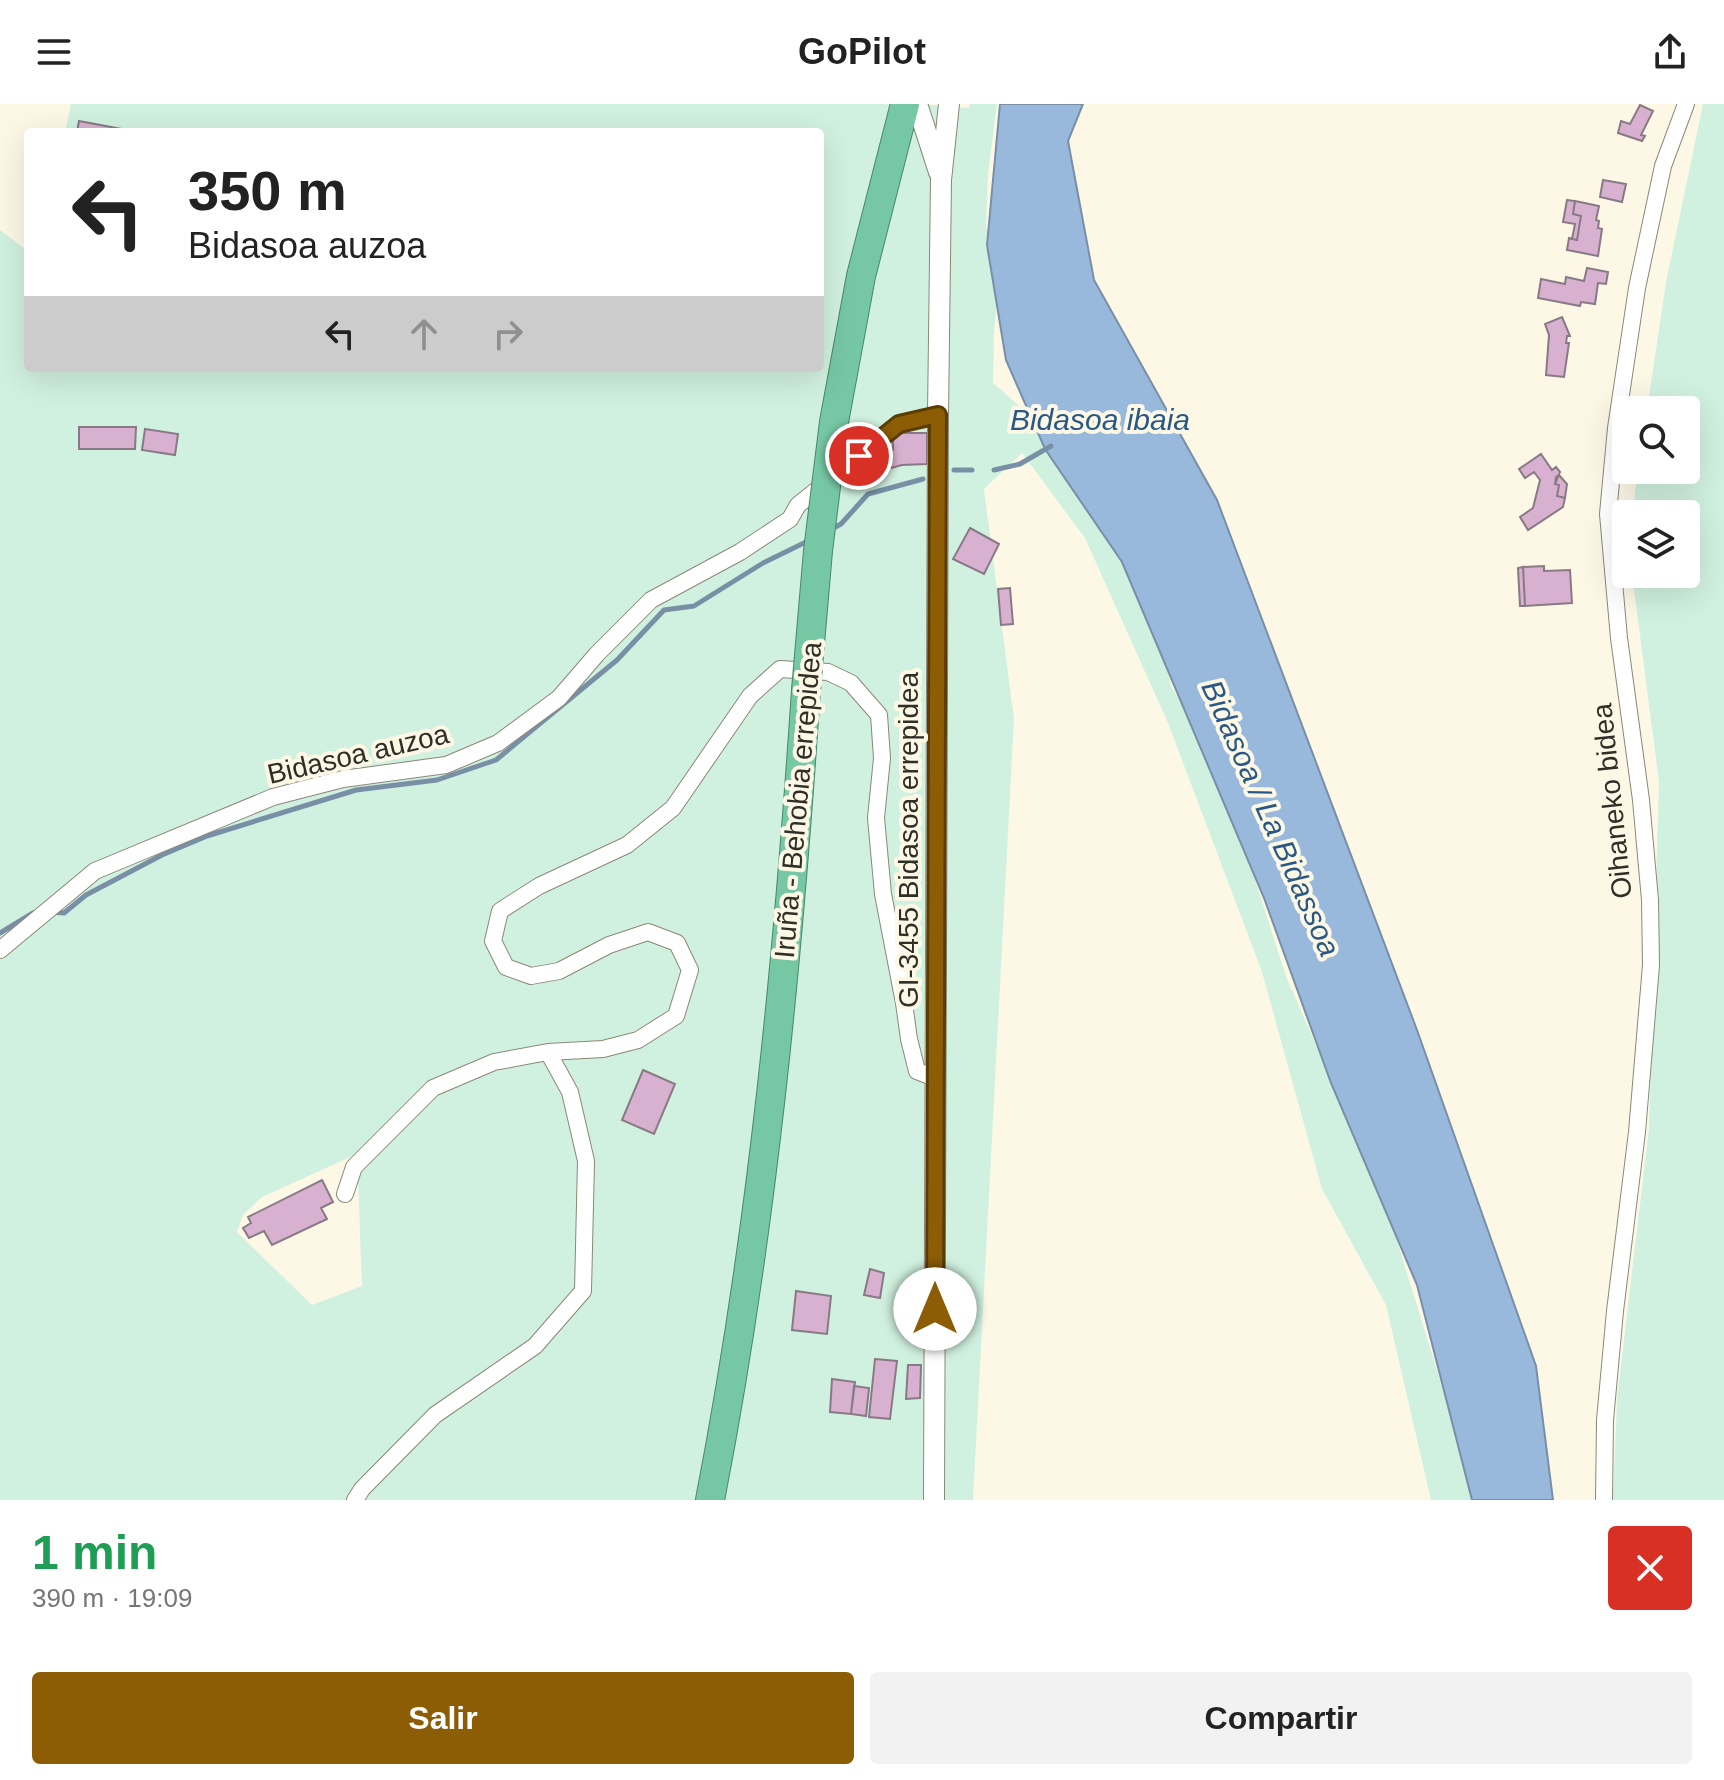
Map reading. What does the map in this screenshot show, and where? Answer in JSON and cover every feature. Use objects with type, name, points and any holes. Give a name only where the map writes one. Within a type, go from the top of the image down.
[{"type":"highway","name":"Iruña - Behobia errepidea","points":[[712,1490],[742,1312],[779,1020],[818,551],[834,422],[861,276],[908,108]]},
{"type":"street","points":[[941,180],[949,104]]},
{"type":"street","name":"Oihaneko bidea","points":[[1604,1500],[1605,1420],[1637,1132],[1651,965],[1650,900],[1641,800],[1619,638],[1608,514],[1616,428],[1637,288],[1663,166],[1686,104]]},
{"type":"street","points":[[908,108],[941,180]]},
{"type":"street","name":"GI-3455 Bidasoa errepidea","points":[[934,1500],[941,180]]},
{"type":"street","name":"Bidasoa auzoa","points":[[0,950],[95,871],[273,797],[343,779],[446,765],[498,743],[559,698],[597,654],[651,600],[740,552],[790,519],[798,505],[899,424],[938,415]]},
{"type":"street","points":[[345,1194],[354,1167],[433,1088],[494,1062],[548,1052],[603,1049],[638,1040],[676,1016],[690,970],[677,943],[648,932],[609,945],[559,971],[531,976],[506,967],[493,941],[500,911],[539,886],[627,845],[673,808],[750,696],[780,669],[828,672],[851,683],[879,715],[882,758],[876,818],[883,894],[917,1071],[935,1078]]},
{"type":"street","points":[[355,1500],[362,1489],[435,1415],[535,1346],[583,1291],[586,1161],[570,1092],[548,1052]]},
{"type":"green space","points":[[71,104],[920,104],[969,108],[970,104],[997,104],[988,175],[986,228],[1002,252],[994,331],[993,383],[1023,409],[1146,592],[1172,689],[1208,734],[1286,976],[1389,1215],[1454,1425],[1472,1500],[1431,1500],[1386,1305],[1322,1189],[1262,972],[1168,723],[1085,538],[1022,453],[984,489],[1014,719],[973,1500],[0,1500],[0,230],[24,248],[24,372],[824,372],[824,128],[66,128]],"holes":[[[357,1154],[362,1286],[312,1305],[237,1232],[243,1215],[262,1197]]]},
{"type":"green space","points":[[1703,104],[1724,104],[1724,1500],[1613,1500],[1617,1399],[1649,1128],[1659,782],[1634,588],[1700,588],[1700,500],[1634,500],[1636,484],[1700,484],[1700,396],[1649,396],[1666,282]]},
{"type":"water","name":"Bidasoa ibaia","points":[[1000,104],[1083,104],[1068,141],[1094,280],[1217,500],[1417,1030],[1536,1366],[1553,1500],[1472,1500],[1417,1285],[1331,1083],[1264,898],[1122,562],[1045,449],[1006,360],[987,245]]},
{"type":"building","points":[[1640,105],[1653,111],[1641,135],[1645,136],[1642,141],[1618,133],[1621,121],[1630,124]]},
{"type":"building","points":[[79,121],[116,128],[78,128]]},
{"type":"building","points":[[1603,180],[1626,184],[1622,202],[1600,197]]},
{"type":"building","points":[[1567,200],[1575,201],[1573,214],[1581,216],[1577,240],[1572,239],[1575,224],[1563,222]]},
{"type":"building","points":[[1575,201],[1599,206],[1596,220],[1599,221],[1598,228],[1602,229],[1598,256],[1567,250],[1569,238],[1577,240],[1581,216],[1573,214]]},
{"type":"building","points":[[1587,268],[1608,272],[1606,284],[1598,283],[1595,304],[1581,302],[1580,306],[1538,298],[1541,279],[1565,284],[1566,277],[1584,281]]},
{"type":"building","points":[[1562,317],[1570,336],[1567,336],[1566,343],[1569,343],[1564,377],[1546,375],[1549,335],[1545,324]]},
{"type":"building","points":[[79,427],[136,427],[135,449],[79,449]]},
{"type":"building","points":[[145,429],[178,434],[175,455],[142,450]]},
{"type":"building","points":[[893,433],[927,433],[927,464],[887,469],[883,452],[893,450]]},
{"type":"building","points":[[1541,454],[1552,470],[1556,467],[1560,472],[1555,484],[1559,485],[1557,496],[1565,498],[1563,507],[1528,530],[1520,517],[1533,508],[1540,480],[1534,472],[1525,478],[1519,469]]},
{"type":"building","points":[[1559,475],[1567,484],[1565,498],[1557,496],[1559,485],[1555,484]]},
{"type":"building","points":[[970,528],[999,544],[984,574],[953,559]]},
{"type":"building","points":[[1544,566],[1544,571],[1570,570],[1572,603],[1525,606],[1523,567]]},
{"type":"building","points":[[1523,567],[1525,606],[1520,606],[1518,568]]},
{"type":"building","points":[[1010,588],[1013,624],[1001,625],[998,589]]},
{"type":"building","points":[[643,1070],[675,1084],[654,1134],[622,1120]]},
{"type":"building","points":[[322,1180],[333,1202],[321,1208],[327,1219],[272,1245],[264,1231],[249,1238],[243,1228],[251,1223],[248,1217]]},
{"type":"building","points":[[870,1269],[884,1273],[880,1298],[864,1295]]},
{"type":"building","points":[[796,1291],[831,1296],[827,1334],[792,1330]]},
{"type":"building","points":[[875,1359],[897,1361],[890,1419],[869,1417]]},
{"type":"building","points":[[908,1365],[921,1365],[920,1398],[906,1399]]},
{"type":"building","points":[[832,1379],[855,1382],[851,1414],[830,1412]]},
{"type":"building","points":[[854,1386],[869,1388],[866,1416],[851,1414]]},
{"type":"waterway","points":[[994,470],[1020,464],[1051,446]]},
{"type":"waterway","points":[[954,470],[972,470]]},
{"type":"waterway","points":[[830,530],[841,524],[868,494],[923,479]]},
{"type":"waterway","points":[[51,912],[64,913],[86,895],[162,855],[207,836],[356,790],[437,780],[496,760],[617,660],[664,610],[694,606],[763,563],[810,540]]},
{"type":"waterway","points":[[0,933],[33,913]]},
{"type":"route","points":[[859,456],[899,424],[938,415],[935,1309]]},
{"type":"water label","name":"Bidasoa / La Bidassoa","points":[[1271,818]]}]
